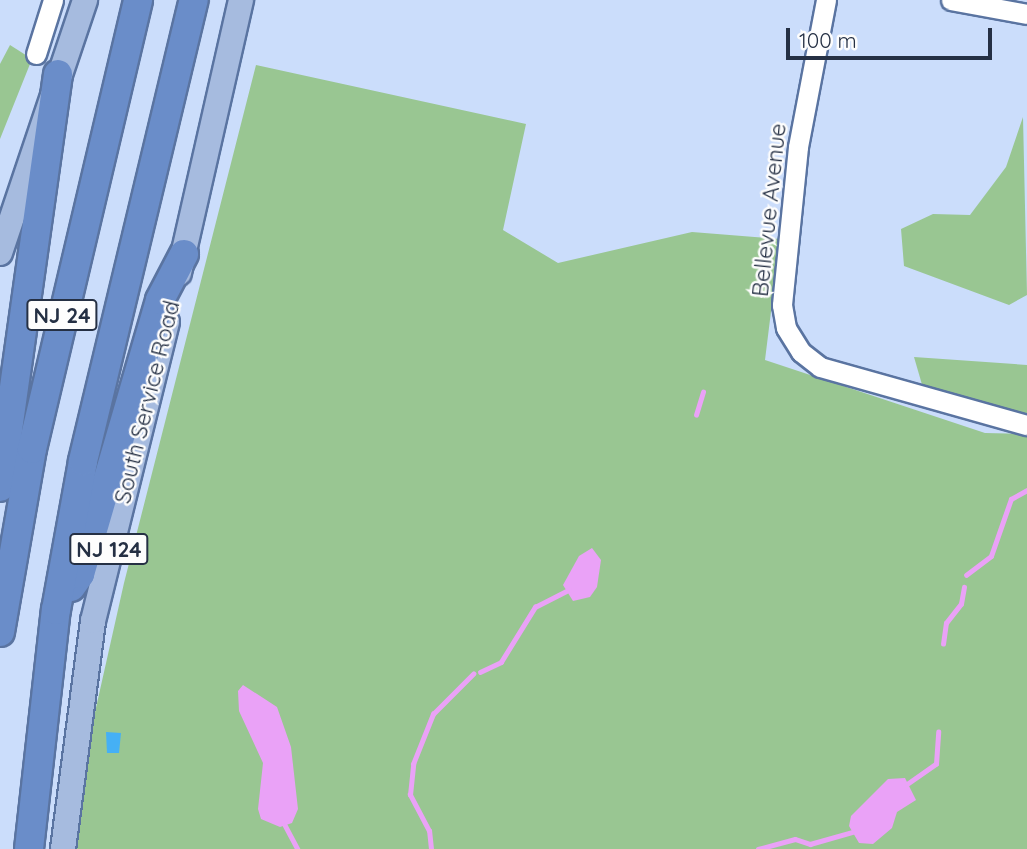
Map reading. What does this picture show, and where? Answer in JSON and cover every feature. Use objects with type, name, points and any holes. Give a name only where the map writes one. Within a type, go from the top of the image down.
[{"type":"highway","name":"NJ 24","points":[[0,632],[32,449],[138,0]]},
{"type":"highway","name":"NJ 24","points":[[29,849],[56,610],[106,358],[194,0]]},
{"type":"highway","points":[[0,487],[58,74]]},
{"type":"highway","points":[[56,610],[80,574],[160,300],[184,254]]},
{"type":"main road","name":"South Service Road","points":[[63,849],[93,621],[184,254],[241,0]]},
{"type":"main road","points":[[0,253],[80,5]]},
{"type":"street","points":[[36,54],[53,0]]},
{"type":"street","name":"Bellevue Avenue","points":[[826,0],[799,147],[782,305],[786,328],[801,352],[820,367],[1027,425]]},
{"type":"street","points":[[951,0],[1027,14]]},
{"type":"green space","points":[[10,45],[32,59],[0,139],[0,64]]},
{"type":"green space","points":[[256,65],[526,124],[503,230],[558,263],[692,232],[780,239],[765,360],[985,433],[1027,434],[1027,849],[75,849],[91,730],[124,583]]},
{"type":"green space","points":[[1023,117],[1027,295],[1009,305],[904,266],[901,229],[933,214],[970,215],[1006,167]]},
{"type":"green space","points":[[914,357],[1027,365],[1027,417],[923,388]]},
{"type":"shaded area","points":[[592,548],[601,560],[597,587],[590,597],[573,601],[563,585],[579,556]]},
{"type":"shaded area","points":[[243,685],[277,707],[291,747],[298,809],[292,823],[280,827],[261,819],[258,809],[263,763],[239,711],[238,691]]},
{"type":"shaded area","points":[[905,778],[916,800],[897,812],[892,828],[873,844],[859,843],[849,826],[851,816],[888,779]]},
{"type":"building","points":[[106,732],[121,733],[119,753],[107,753]]},
{"type":"waterway","points":[[696,415],[703,392]]},
{"type":"waterway","points":[[966,575],[991,556],[1011,499],[1027,490]]},
{"type":"waterway","points":[[943,644],[946,623],[961,604],[964,587]]},
{"type":"waterway","points":[[480,672],[501,662],[535,607],[569,590]]},
{"type":"waterway","points":[[431,849],[429,831],[410,795],[413,764],[433,714],[473,674]]},
{"type":"waterway","points":[[907,784],[936,764],[938,732]]},
{"type":"waterway","points":[[285,825],[298,849]]},
{"type":"waterway","points":[[758,849],[795,839],[810,844],[852,832]]}]
